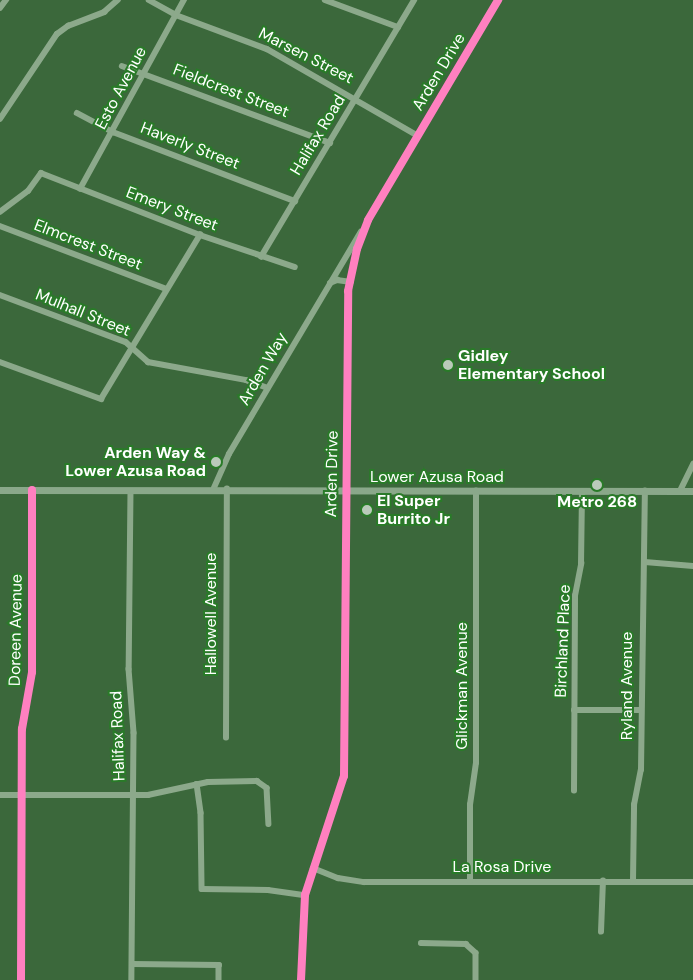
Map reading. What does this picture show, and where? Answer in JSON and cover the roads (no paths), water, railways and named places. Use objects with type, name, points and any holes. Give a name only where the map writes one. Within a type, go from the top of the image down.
[{"type":"main road","name":"Lower Azusa Road","points":[[0,490],[693,491]]},
{"type":"street","points":[[0,8],[6,0]]},
{"type":"street","points":[[0,119],[57,34],[68,26],[104,12],[118,0]]},
{"type":"street","name":"Marsen Street","points":[[149,0],[176,15],[267,49],[356,98],[418,136]]},
{"type":"street","name":"Esto Avenue","points":[[80,189],[145,74],[184,0]]},
{"type":"street","points":[[325,0],[398,27]]},
{"type":"street","name":"Halifax Road","points":[[261,257],[414,0]]},
{"type":"street","name":"Arden Drive","points":[[301,980],[305,895],[344,776],[346,490],[351,282],[357,249],[368,220],[498,0]]},
{"type":"street","name":"Fieldcrest Street","points":[[122,66],[330,143]]},
{"type":"street","name":"Haverly Street","points":[[77,113],[113,132],[295,201]]},
{"type":"street","name":"Emery Street","points":[[0,212],[28,191],[41,173],[200,235],[295,267]]},
{"type":"street","name":"Arden Way","points":[[213,490],[217,474],[328,284],[368,220]]},
{"type":"street","name":"Elmcrest Street","points":[[0,226],[167,289]]},
{"type":"street","points":[[0,362],[102,399],[200,235]]},
{"type":"street","points":[[328,284],[337,280],[351,282]]},
{"type":"street","name":"Mulhall Street","points":[[0,295],[126,342],[148,362],[246,380],[268,388]]},
{"type":"street","points":[[680,491],[693,464]]},
{"type":"street","name":"Hallowell Avenue","points":[[226,738],[227,489]]},
{"type":"street","name":"Doreen Avenue","points":[[22,980],[22,729],[32,672],[32,490]]},
{"type":"street","name":"Halifax Road","points":[[130,491],[129,669],[134,733],[132,980]]},
{"type":"street","name":"Glickman Avenue","points":[[470,881],[470,805],[476,763],[476,491]]},
{"type":"street","name":"Ryland Avenue","points":[[633,881],[634,805],[640,770],[646,491]]},
{"type":"street","name":"Birchland Place","points":[[574,791],[575,596],[581,564],[582,492]]},
{"type":"street","points":[[645,562],[693,566]]},
{"type":"street","points":[[574,710],[641,710]]},
{"type":"street","points":[[0,795],[160,794],[197,784],[263,782],[268,794],[270,824]]},
{"type":"street","points":[[197,784],[201,813],[202,889],[268,890],[305,895]]},
{"type":"street","name":"La Rosa Drive","points":[[313,868],[351,881],[693,882]]},
{"type":"street","points":[[601,932],[603,881]]},
{"type":"street","points":[[421,943],[466,944],[476,953],[476,980]]},
{"type":"street","points":[[132,964],[219,965],[219,980]]},
{"type":"place","name":"Gidley Elementary School","points":[[448,365]]},
{"type":"place","name":"Arden Way & Lower Azusa Road","points":[[216,462]]},
{"type":"place","name":"Metro 268","points":[[597,485]]},
{"type":"place","name":"El Super Burrito Jr","points":[[367,510]]}]
